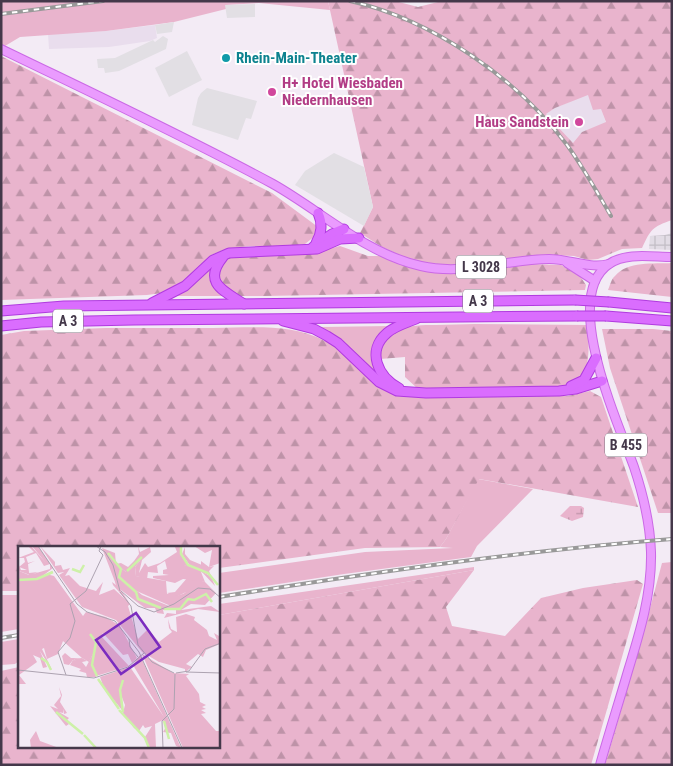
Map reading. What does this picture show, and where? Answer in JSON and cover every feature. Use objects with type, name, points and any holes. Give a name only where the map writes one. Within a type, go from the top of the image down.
[{"type":"highway","points":[[311,248],[317,242],[322,231],[318,213]]},
{"type":"highway","points":[[311,248],[332,234],[344,229]]},
{"type":"highway","points":[[331,243],[344,229]]},
{"type":"highway","points":[[149,305],[184,286],[209,262],[224,255],[241,251],[316,249],[345,238],[359,238]]},
{"type":"highway","points":[[224,255],[214,272],[215,282],[224,291],[244,304]]},
{"type":"highway","name":"A 3","points":[[1,311],[42,306],[576,300],[672,308]]},
{"type":"highway","name":"A 3","points":[[1,326],[64,321],[273,318],[606,316],[672,321]]},
{"type":"highway","points":[[406,391],[392,384],[380,372],[377,364],[378,348],[381,340],[393,329],[420,317]]},
{"type":"highway","points":[[273,318],[314,329],[327,336],[338,343],[384,386],[397,391],[426,393],[559,391],[576,389],[602,381]]},
{"type":"highway","points":[[584,380],[596,358]]},
{"type":"highway","points":[[559,391],[591,378],[602,381]]},
{"type":"main road","name":"L 3028","points":[[1,49],[273,184],[359,238],[394,257],[413,264],[433,268],[471,269],[531,260],[560,259],[595,266],[609,264]]},
{"type":"main road","points":[[595,281],[602,270],[609,264],[628,257],[672,257]]},
{"type":"main road","points":[[560,259],[574,266],[595,281]]},
{"type":"main road","points":[[582,264],[593,272],[595,281]]},
{"type":"main road","name":"B 455","points":[[595,281],[592,290],[591,308],[592,334],[596,358],[602,381],[641,490],[648,524],[651,558],[649,588],[644,616],[600,765]]},
{"type":"shaded area","points":[[255,4],[255,17],[227,18],[225,5]]},
{"type":"shaded area","points":[[174,22],[172,32],[157,34],[155,25]]},
{"type":"shaded area","points":[[155,25],[157,38],[150,41],[109,47],[49,49],[48,34],[106,31]]},
{"type":"shaded area","points":[[163,36],[168,39],[166,49],[119,71],[105,73],[104,68],[98,68],[97,59],[115,58],[153,40],[155,42]]},
{"type":"shaded area","points":[[187,51],[202,80],[169,97],[155,68]]},
{"type":"shaded area","points":[[207,88],[257,101],[251,119],[246,118],[238,140],[192,125],[198,98]]},
{"type":"shaded area","points":[[588,94],[601,108],[606,123],[582,132],[573,143],[546,114],[555,108]]},
{"type":"shaded area","points":[[334,153],[364,167],[373,207],[364,226],[295,185],[305,171]]},
{"type":"shaded area","points":[[672,233],[672,250],[649,249],[650,236]]},
{"type":"green space","points":[[1,1],[328,1],[330,10],[259,3],[226,5],[226,9],[174,22],[106,31],[20,37],[5,46],[1,44]]},
{"type":"green space","points":[[328,1],[395,1],[418,7],[442,1],[672,1],[672,220],[653,230],[642,248],[622,249],[598,259],[588,260],[574,256],[548,255],[482,264],[451,266],[423,262],[404,257],[382,247],[360,233],[373,207]],"holes":[[[588,95],[593,110],[601,109],[606,122],[582,132],[573,143],[546,114],[555,108]]]},
{"type":"green space","points":[[1,56],[272,193],[318,227],[315,236],[305,244],[226,249],[211,255],[179,285],[162,293],[1,300]]},
{"type":"green space","points":[[340,246],[368,256],[383,256],[400,264],[430,272],[472,273],[530,264],[561,265],[580,276],[586,285],[585,290],[264,296],[240,296],[221,286],[217,271],[226,258],[232,256],[318,252]]},
{"type":"green space","points":[[672,263],[672,297],[608,290],[614,277],[626,268],[641,264]]},
{"type":"green space","points":[[212,264],[210,278],[217,289],[225,296],[174,296]]},
{"type":"green space","points":[[475,324],[588,325],[588,361],[586,367],[583,374],[574,383],[556,388],[418,389],[405,377],[405,357],[380,359],[386,340],[392,334],[407,327]]},
{"type":"green space","points":[[390,326],[373,363],[379,379],[336,337],[321,327]]},
{"type":"green space","points":[[256,327],[284,329],[312,335],[325,341],[344,354],[377,384],[397,395],[568,396],[590,391],[601,397],[638,507],[479,479],[440,547],[365,548],[220,568],[220,546],[18,546],[18,591],[1,591],[1,335],[24,331],[106,328]]},
{"type":"green space","points":[[602,329],[672,331],[672,513],[658,513],[610,368]]},
{"type":"green space","points":[[478,479],[533,489],[477,546],[471,557],[220,593],[220,573],[365,552],[453,548],[440,547]]},
{"type":"green space","points":[[570,506],[581,506],[584,508],[583,517],[572,521],[560,516]]},
{"type":"green space","points":[[672,562],[672,765],[605,765],[662,563]]},
{"type":"green space","points":[[474,567],[474,570],[220,615],[220,604]]},
{"type":"green space","points":[[474,570],[446,607],[452,626],[505,636],[541,598],[583,588],[637,580],[643,584],[591,765],[1,765],[1,671],[18,667],[18,748],[220,748],[220,615]]},
{"type":"green space","points":[[1,595],[18,595],[18,629],[1,632]]},
{"type":"green space","points":[[18,639],[18,662],[15,664],[1,665],[1,642]]},
{"type":"railway","points":[[1,14],[103,1]]},
{"type":"railway","points":[[350,1],[381,10],[411,22],[441,37],[498,75],[547,120],[567,145],[611,216]]},
{"type":"railway","points":[[220,597],[445,564],[558,550],[672,539]]},
{"type":"railway","points":[[1,638],[18,635]]},
{"type":"place","name":"Rhein-Main-Theater","points":[[226,58]]},
{"type":"place","name":"H+ Hotel Wiesbaden Niedernhausen","points":[[272,92]]},
{"type":"place","name":"Haus Sandstein","points":[[579,122]]}]
